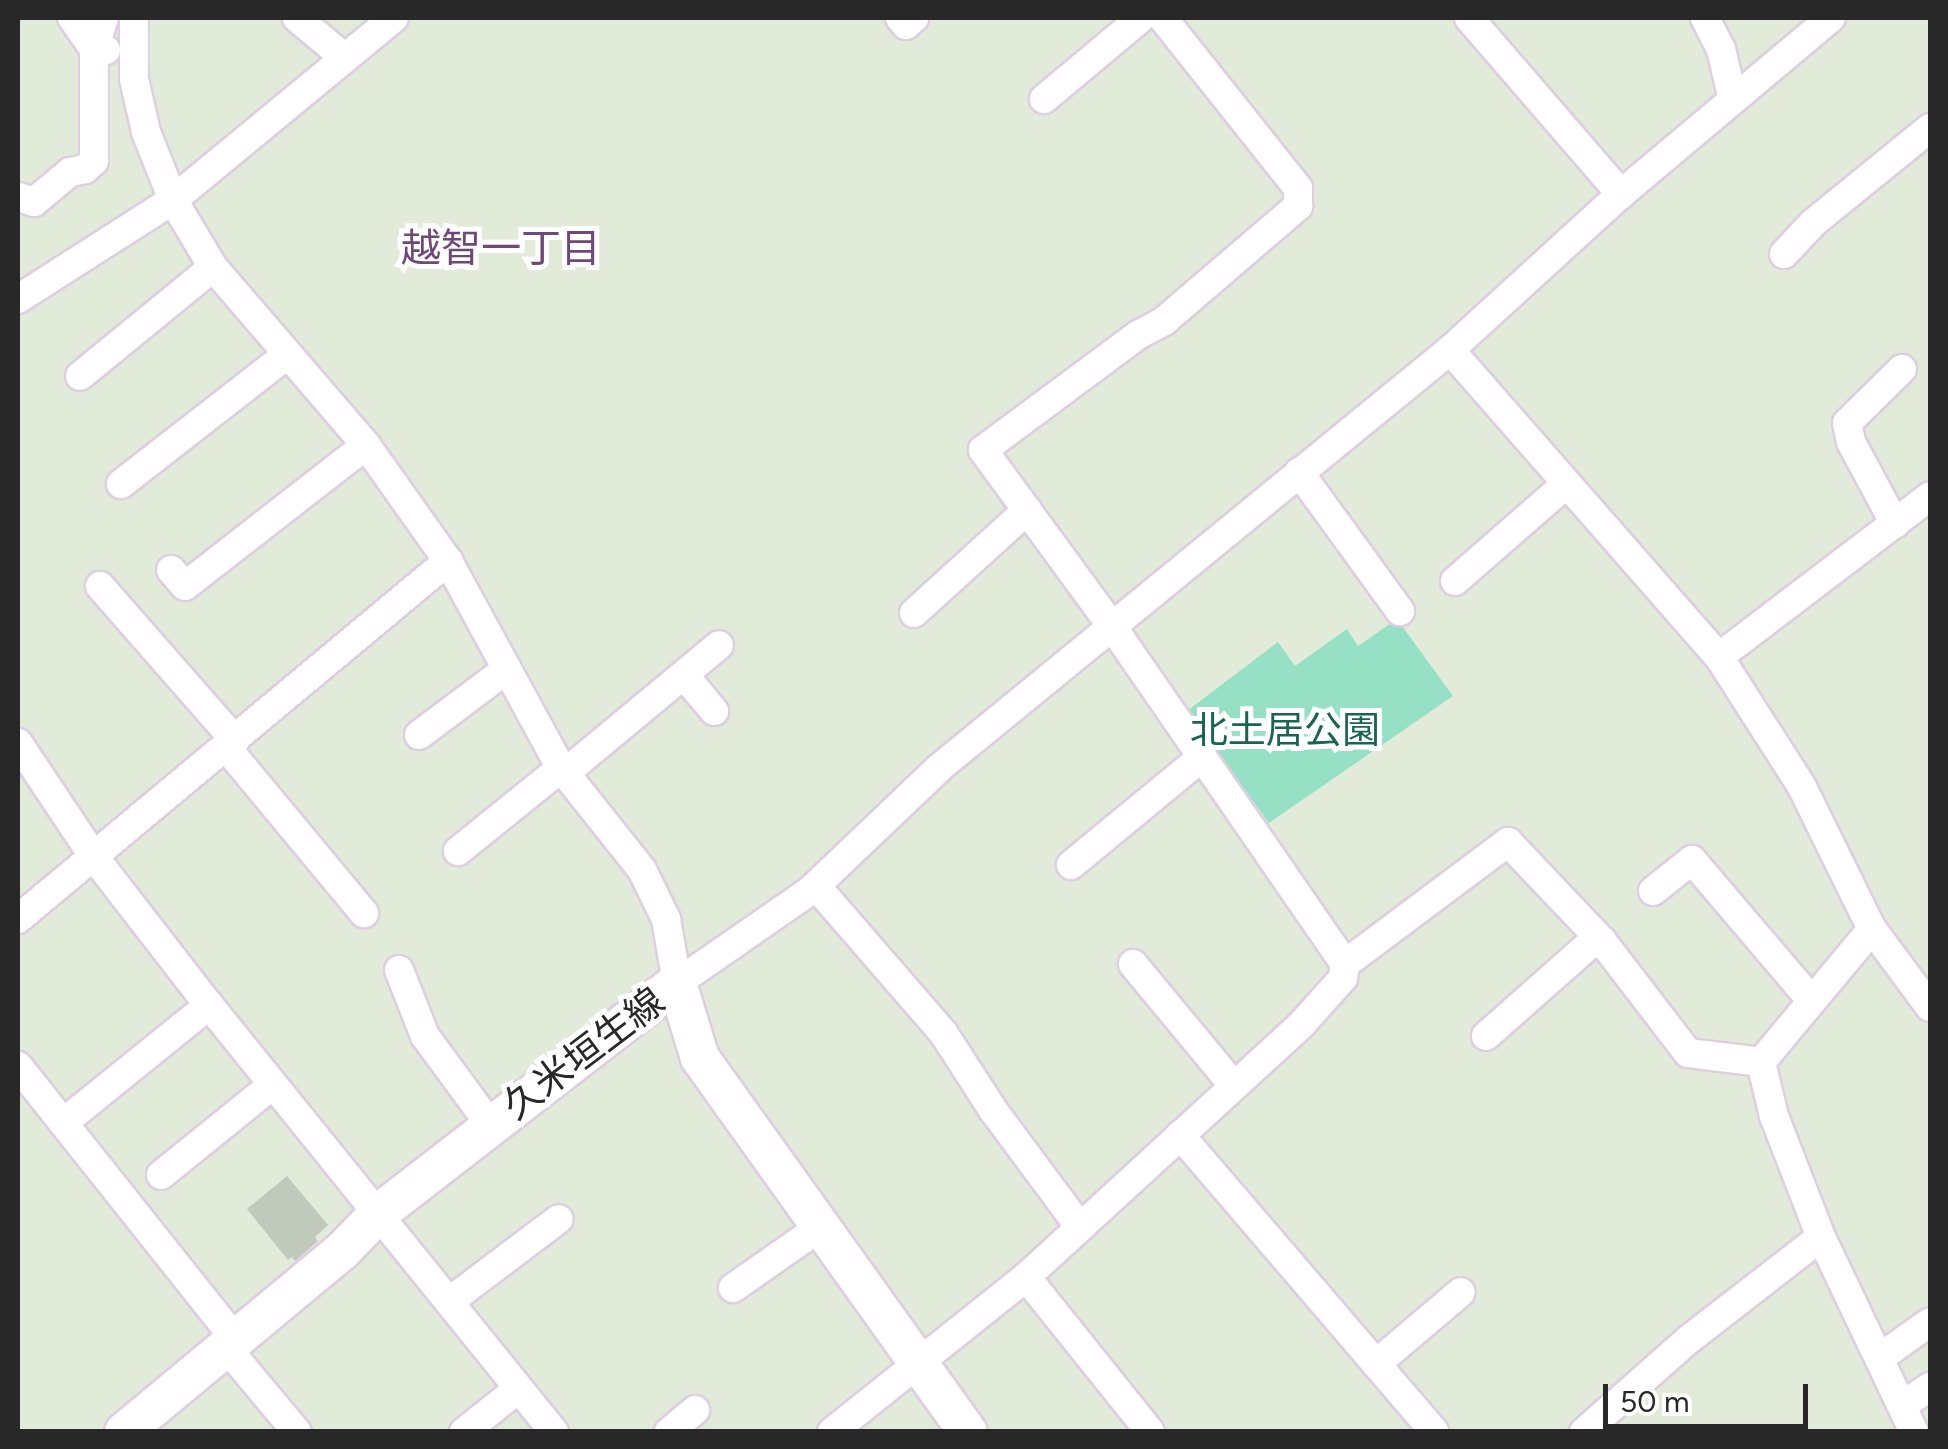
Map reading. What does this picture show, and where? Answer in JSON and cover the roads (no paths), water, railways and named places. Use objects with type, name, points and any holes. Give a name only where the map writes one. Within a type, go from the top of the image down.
[{"type":"main road","name":"久米垣生線","points":[[124,1432],[343,1250],[379,1213],[678,983],[700,1058],[968,1432]]},
{"type":"street","points":[[72,18],[94,49]]},
{"type":"street","points":[[18,197],[34,202],[70,172],[85,170],[94,161],[94,49],[104,18]]},
{"type":"street","points":[[134,18],[132,52],[146,132],[172,200],[213,268],[366,445],[448,561],[563,770],[642,870],[666,919],[678,983],[816,886],[938,768],[1450,350],[1621,194],[1831,18]]},
{"type":"street","points":[[298,18],[345,58]]},
{"type":"street","points":[[18,298],[172,200],[394,18]]},
{"type":"street","points":[[900,18],[906,24],[914,18]]},
{"type":"street","points":[[1044,99],[1141,18]]},
{"type":"street","points":[[832,1432],[1026,1276],[1234,1086],[1343,978],[1345,964],[1111,625],[983,450],[1138,335],[1164,321],[1298,206],[1298,188],[1163,18]]},
{"type":"street","points":[[1469,18],[1621,194]]},
{"type":"street","points":[[1706,18],[1721,48],[1733,100]]},
{"type":"street","points":[[94,49],[132,52]]},
{"type":"street","points":[[1784,254],[1813,224],[1930,128]]},
{"type":"street","points":[[80,376],[213,268]]},
{"type":"street","points":[[1450,350],[1719,657],[1802,787],[1872,929],[1930,1007]]},
{"type":"street","points":[[122,484],[155,444],[287,355]]},
{"type":"street","points":[[1895,524],[1851,442],[1847,423],[1902,368]]},
{"type":"street","points":[[171,570],[185,586],[366,445]]},
{"type":"street","points":[[1299,472],[1400,611]]},
{"type":"street","points":[[1455,581],[1566,484]]},
{"type":"street","points":[[1719,657],[1930,496]]},
{"type":"street","points":[[914,614],[1027,510]]},
{"type":"street","points":[[18,919],[448,561]]},
{"type":"street","points":[[100,586],[230,743],[346,906]]},
{"type":"street","points":[[458,851],[719,646]]},
{"type":"street","points":[[419,735],[507,669]]},
{"type":"street","points":[[684,675],[714,712]]},
{"type":"street","points":[[20,753],[94,857],[209,1005],[554,1432]]},
{"type":"street","points":[[1071,865],[1202,757]]},
{"type":"street","points":[[1345,964],[1508,842],[1602,942],[1688,1053],[1761,1062]]},
{"type":"street","points":[[1653,891],[1692,860],[1812,1001]]},
{"type":"street","points":[[816,886],[944,1034],[993,1110],[1079,1226]]},
{"type":"street","points":[[1761,1062],[1872,929]]},
{"type":"street","points":[[1486,1036],[1588,945],[1602,942]]},
{"type":"street","points":[[1133,964],[1234,1086]]},
{"type":"street","points":[[399,970],[424,1036],[490,1126]]},
{"type":"street","points":[[63,1123],[209,1005]]},
{"type":"street","points":[[1761,1062],[1774,1116],[1820,1237],[1881,1356],[1908,1419]]},
{"type":"street","points":[[18,1066],[297,1432]]},
{"type":"street","points":[[161,1175],[272,1085]]},
{"type":"street","points":[[1180,1136],[1435,1432]]},
{"type":"street","points":[[450,1301],[560,1219]]},
{"type":"street","points":[[733,1288],[820,1227]]},
{"type":"street","points":[[1584,1432],[1688,1340],[1820,1237]]},
{"type":"street","points":[[1026,1276],[1150,1432]]},
{"type":"street","points":[[1376,1364],[1462,1292]]},
{"type":"street","points":[[1881,1356],[1930,1322]]},
{"type":"street","points":[[1908,1419],[1930,1388]]},
{"type":"street","points":[[464,1432],[518,1389]]},
{"type":"street","points":[[670,1432],[695,1410]]},
{"type":"district","name":"越智一丁目","points":[[501,248]]},
{"type":"park label","name":"北土居公園","points":[[1285,731]]}]
